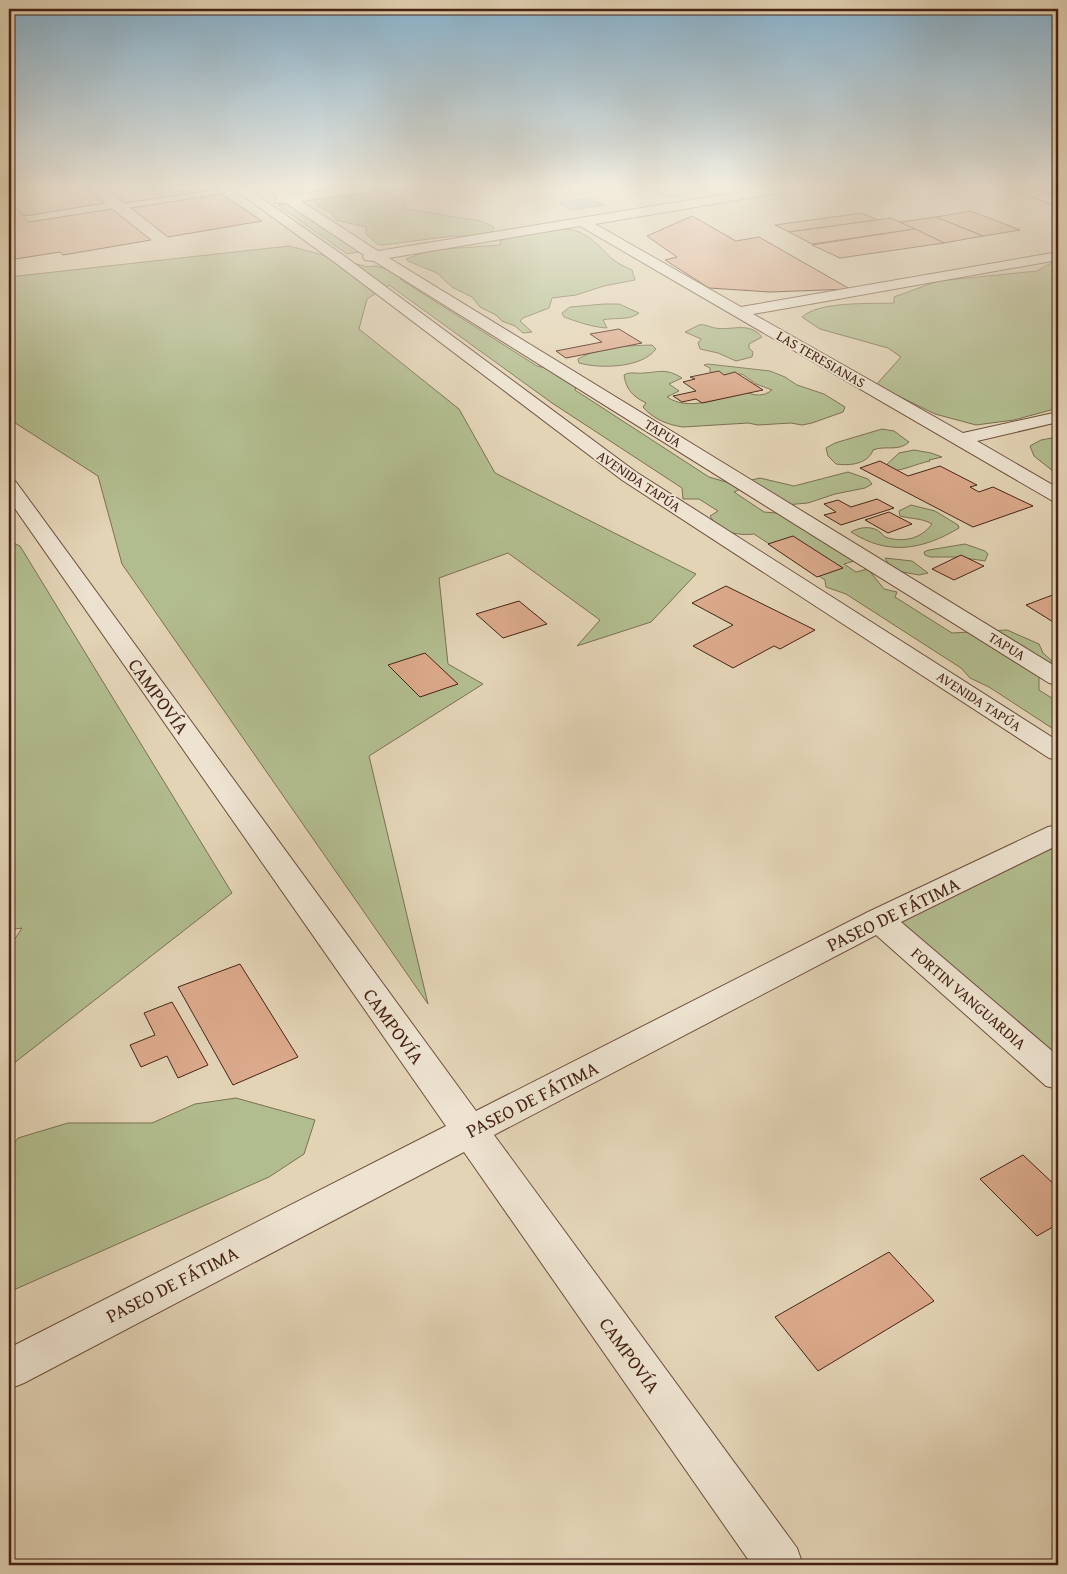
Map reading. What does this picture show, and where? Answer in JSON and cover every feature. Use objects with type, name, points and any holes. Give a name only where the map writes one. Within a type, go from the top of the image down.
[{"type":"street","points":[[342,261],[353,259]]},
{"type":"street","name":"TAPUA","points":[[382,259],[1058,678]]},
{"type":"street","name":"LAS TERESIANAS","points":[[647,259],[962,439],[1058,496]]},
{"type":"street","points":[[738,312],[1038,259]]},
{"type":"street","name":"AVENIDA TAPÚA","points":[[342,261],[629,476],[1058,752]]},
{"type":"street","points":[[962,439],[1058,417]]},
{"type":"street","name":"CAMPOVÍA","points":[[9,486],[780,1565]]},
{"type":"street","name":"PASEO DE FÁTIMA","points":[[9,1369],[879,920],[1058,834]]},
{"type":"street","name":"FORTIN VANGUARDIA","points":[[879,920],[1058,1076]]},
{"type":"green space","points":[[167,259],[340,259],[368,267],[382,267],[404,276],[400,279],[537,366],[580,376],[575,390],[709,477],[738,483],[760,478],[794,486],[848,472],[868,479],[872,484],[865,488],[835,494],[808,503],[774,506],[743,488],[734,492],[764,512],[788,514],[854,561],[844,564],[856,572],[868,569],[884,589],[897,592],[895,597],[952,633],[1007,630],[1039,644],[1043,653],[1052,661],[1039,673],[1039,690],[1058,702],[1058,732],[989,687],[970,678],[961,668],[846,594],[826,587],[825,580],[754,534],[729,532],[718,526],[710,516],[718,511],[699,499],[683,499],[682,488],[552,403],[389,285],[367,299],[359,329],[459,409],[495,473],[696,574],[651,622],[577,646],[600,620],[508,553],[439,578],[448,664],[483,684],[369,756],[428,1004],[122,564],[98,476],[9,419],[9,277]]},
{"type":"green space","points":[[406,259],[612,259],[632,270],[635,280],[604,286],[576,295],[552,298],[549,308],[523,318],[520,321],[532,332],[523,333],[515,326],[502,321],[496,315],[480,307],[472,297],[452,287],[437,273]]},
{"type":"green space","points":[[1058,262],[1058,408],[1014,420],[976,425],[935,414],[876,385],[901,357],[888,348],[820,329],[802,317],[820,308],[833,306],[894,303],[894,297],[938,281],[1037,271],[1051,263]]},
{"type":"green space","points":[[619,304],[639,313],[626,318],[603,320],[607,328],[575,321],[564,317],[562,313],[570,307]]},
{"type":"green space","points":[[699,325],[721,329],[752,329],[762,337],[749,344],[749,348],[753,352],[752,357],[736,361],[718,353],[700,349],[698,343],[701,339],[685,332]]},
{"type":"green space","points":[[652,345],[656,349],[650,355],[631,363],[598,366],[579,363],[578,359],[605,349]]},
{"type":"green space","points":[[704,365],[770,371],[785,377],[797,385],[824,394],[845,407],[843,412],[802,425],[791,423],[758,425],[748,423],[683,427],[661,421],[651,415],[643,407],[646,403],[630,392],[624,375],[663,371],[672,373],[682,378],[669,384],[679,391],[667,397],[685,403],[695,404],[715,400],[744,391],[758,395],[766,394],[772,390],[756,384],[742,374],[724,375],[710,372],[710,368]]},
{"type":"green space","points":[[882,429],[894,431],[909,442],[901,447],[873,450],[871,455],[863,461],[853,464],[836,464],[828,456],[826,448],[835,443]]},
{"type":"green space","points":[[1058,437],[1058,475],[1034,456],[1030,446],[1041,440]]},
{"type":"green space","points":[[914,450],[942,457],[896,470],[890,471],[884,467],[899,453]]},
{"type":"green space","points":[[911,505],[935,511],[958,525],[959,528],[932,541],[905,547],[878,545],[851,532],[862,528],[870,528],[878,530],[885,537],[898,540],[917,536],[932,524],[900,516],[899,511]]},
{"type":"green space","points":[[9,541],[20,546],[232,893],[9,1067],[9,948],[22,928],[9,930]]},
{"type":"green space","points":[[965,544],[985,551],[988,554],[985,561],[958,557],[930,557],[925,555],[924,552],[929,550]]},
{"type":"green space","points":[[885,558],[912,561],[928,573],[919,575],[892,570]]},
{"type":"green space","points":[[1058,834],[1058,1076],[879,920]]},
{"type":"green space","points":[[236,1098],[315,1120],[304,1154],[269,1177],[9,1292],[9,1150],[18,1138],[68,1123],[152,1123],[195,1104]]},
{"type":"building","points":[[798,259],[850,289],[770,292],[709,288],[665,260]]},
{"type":"building","points":[[619,329],[642,343],[566,358],[556,351],[602,342],[590,334]]},
{"type":"building","points":[[719,371],[724,375],[735,372],[763,390],[702,403],[696,399],[682,402],[673,396],[696,391],[683,382],[695,379],[690,377]]},
{"type":"building","points":[[880,461],[908,476],[940,466],[977,485],[970,487],[979,492],[993,487],[1033,506],[973,527],[860,468]]},
{"type":"building","points":[[877,499],[894,508],[841,525],[824,515],[836,512],[824,504],[838,500],[851,507]]},
{"type":"building","points":[[889,512],[912,524],[888,533],[865,520]]},
{"type":"building","points":[[793,536],[843,568],[817,577],[768,544]]},
{"type":"building","points":[[961,555],[984,566],[954,580],[932,569]]},
{"type":"building","points":[[726,586],[815,630],[780,649],[774,646],[733,668],[693,646],[733,625],[692,603]]},
{"type":"building","points":[[1058,593],[1058,625],[1026,605]]},
{"type":"building","points":[[519,601],[547,624],[503,638],[476,614]]},
{"type":"building","points":[[425,653],[458,684],[420,697],[388,665]]},
{"type":"building","points":[[240,964],[298,1057],[233,1085],[178,987]]},
{"type":"building","points":[[172,1002],[208,1065],[178,1078],[167,1056],[141,1067],[130,1045],[155,1035],[144,1013]]},
{"type":"building","points":[[1023,1155],[1058,1188],[1058,1224],[1037,1236],[980,1179]]},
{"type":"building","points":[[889,1252],[934,1301],[818,1371],[775,1317]]}]
